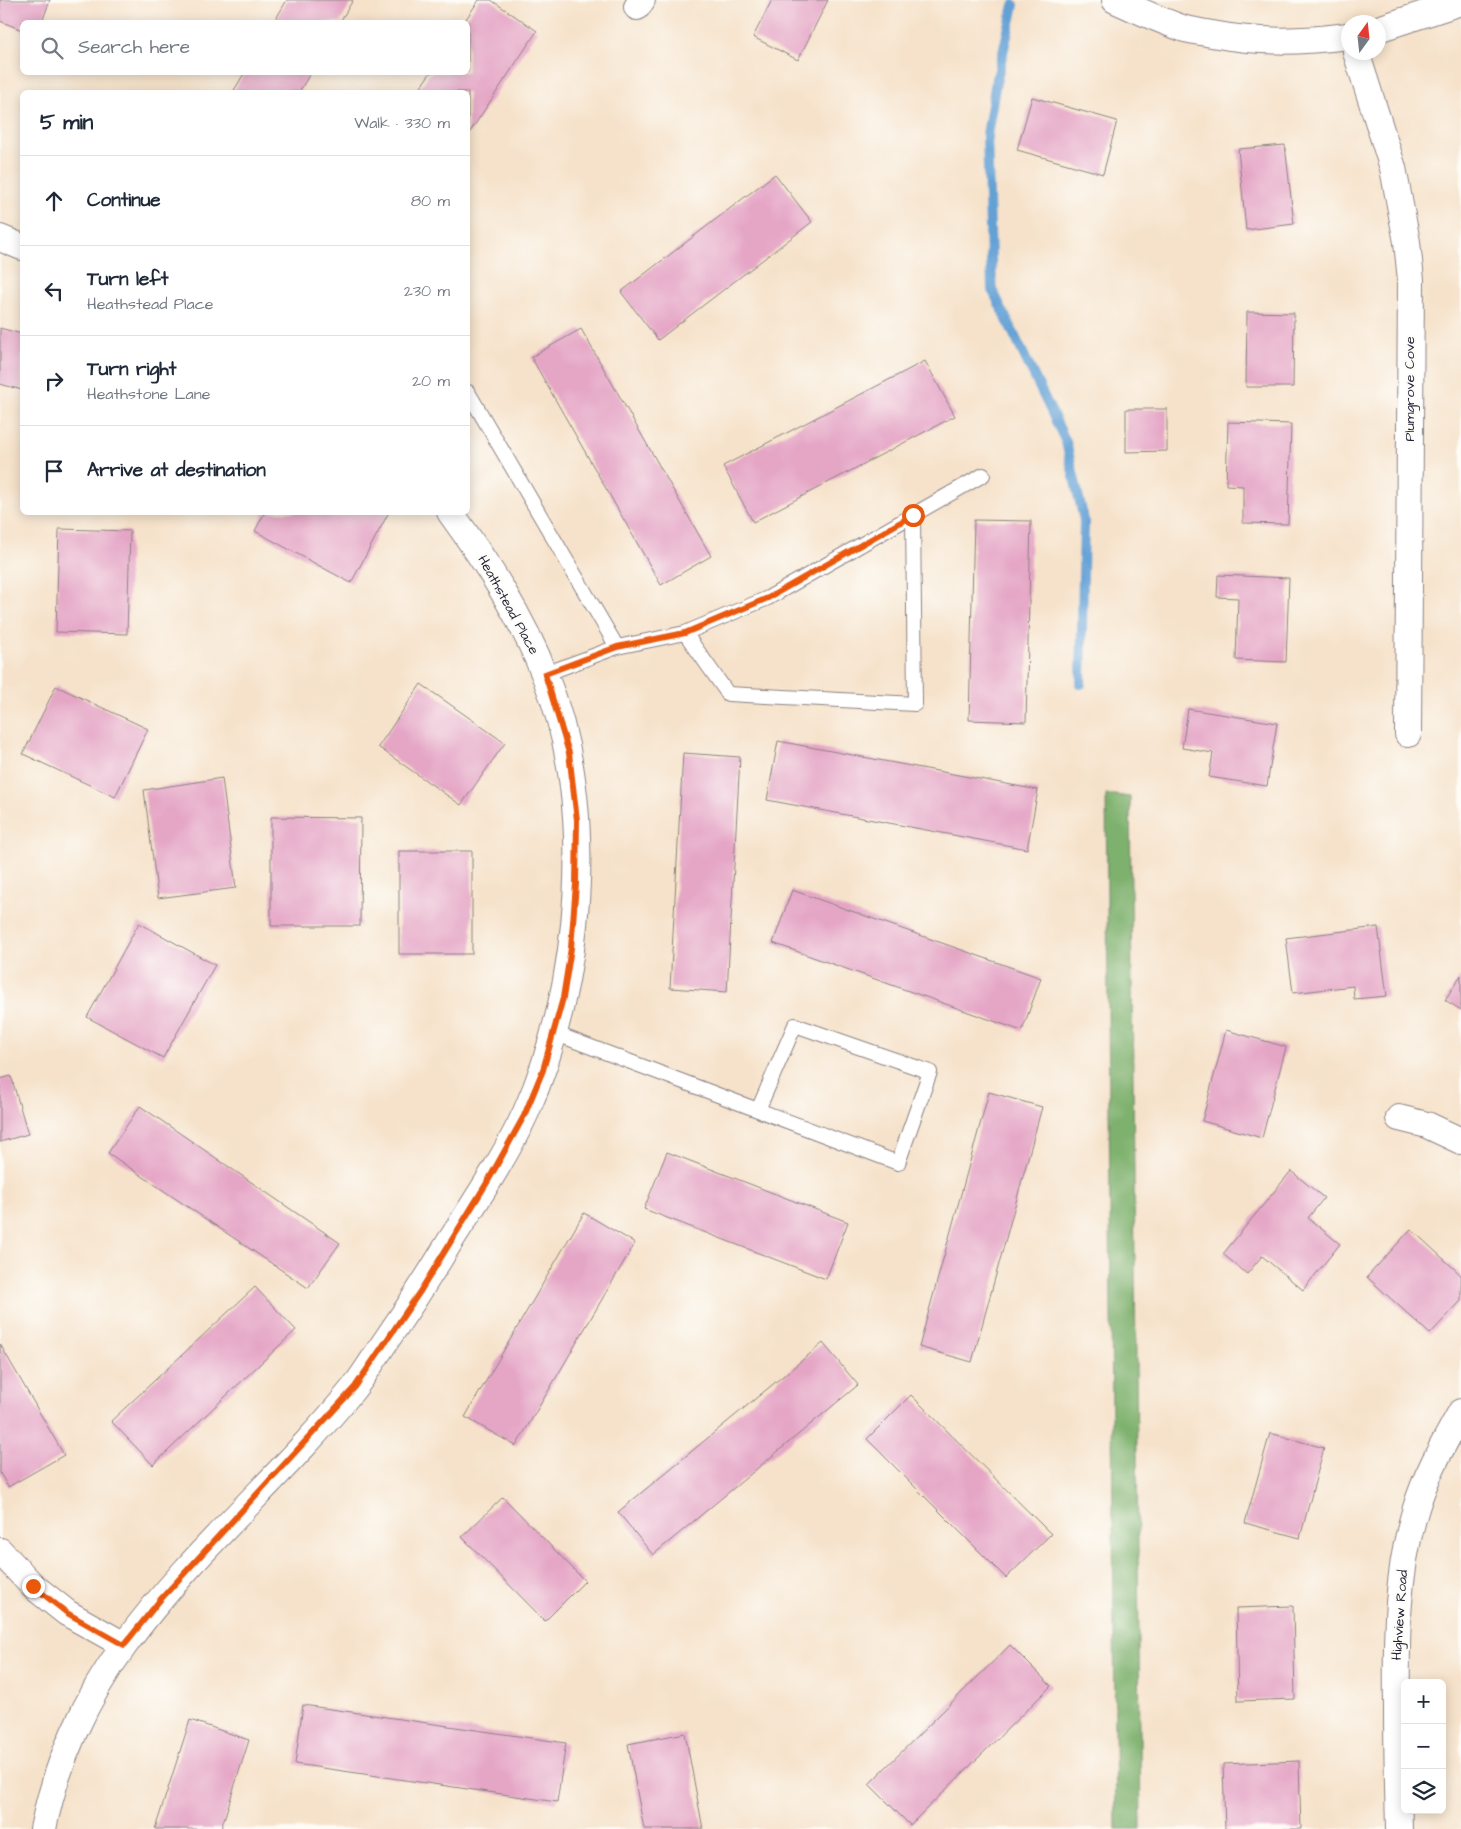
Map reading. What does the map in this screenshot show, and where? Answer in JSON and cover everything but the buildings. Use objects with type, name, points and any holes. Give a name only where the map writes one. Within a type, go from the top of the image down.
[{"type":"street","points":[[1115,0],[1156,19],[1184,28],[1243,40],[1285,42],[1341,37]]},
{"type":"street","points":[[1386,26],[1461,2]]},
{"type":"street","name":"Plumgrove Cove","points":[[1359,60],[1393,168],[1407,242],[1411,280],[1408,734]]},
{"type":"street","points":[[0,238],[20,246]]},
{"type":"street","name":"Heathstead Place","points":[[43,1829],[46,1812],[70,1742],[90,1699],[124,1645],[160,1600],[355,1387],[421,1290],[497,1165],[524,1116],[543,1070],[563,998],[571,948],[576,884],[577,820],[569,753],[545,674],[530,642],[488,565],[452,515]]},
{"type":"street","points":[[1399,1118],[1427,1125],[1461,1140]]},
{"type":"street","name":"Highview Road","points":[[1398,1829],[1397,1611],[1404,1557],[1416,1507],[1439,1452],[1461,1412]]},
{"type":"street","points":[[0,1551],[33,1586],[67,1613],[124,1645]]},
{"type":"lane","points":[[470,395],[617,647]]},
{"type":"lane","points":[[545,674],[617,647],[685,633],[768,598],[983,475]]},
{"type":"lane","points":[[685,633],[728,694],[915,704],[913,515]]},
{"type":"lane","points":[[554,1033],[898,1163],[930,1072],[795,1026],[758,1110]]},
{"type":"green space","points":[[1106,794],[1130,797],[1141,1829],[1116,1829]]},
{"type":"waterway","points":[[1014,5],[995,87],[987,135],[992,289],[1066,442],[1084,520],[1081,684]]},
{"type":"route","points":[[33,1586],[67,1613],[124,1645],[160,1600],[355,1387],[421,1290],[488,1181],[524,1116],[543,1070],[563,998],[571,948],[576,884],[577,820],[569,753],[545,674],[617,647],[685,633],[768,598],[913,515]]}]
